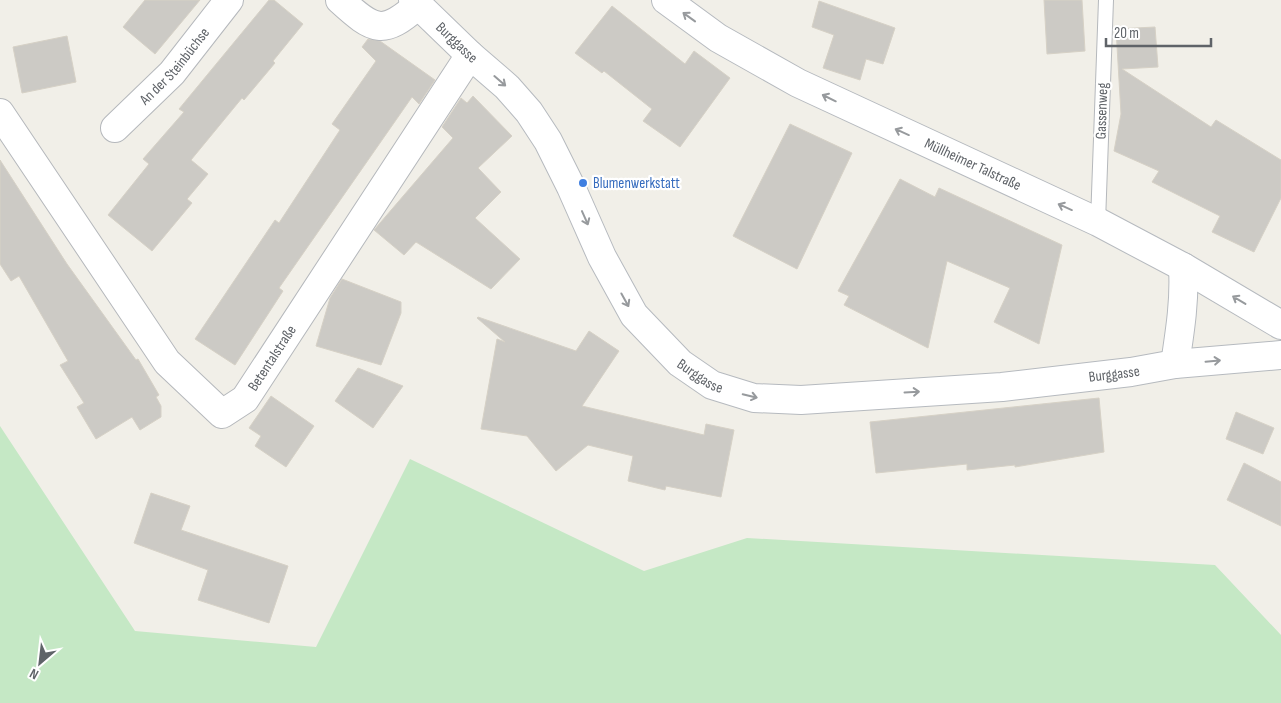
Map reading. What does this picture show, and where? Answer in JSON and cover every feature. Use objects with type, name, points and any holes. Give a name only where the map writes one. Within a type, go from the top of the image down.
[{"type":"main road","name":"An der Steinbüchse","points":[[116,128],[172,73],[229,0]]},
{"type":"main road","points":[[340,0],[369,23],[383,26],[392,24],[415,2]]},
{"type":"main road","name":"Müllheimer Talstraße","points":[[666,0],[718,38],[798,83],[1098,222],[1183,267],[1281,325]]},
{"type":"main road","name":"Burggasse","points":[[415,2],[470,55],[507,87],[529,112],[548,141],[602,258],[634,315],[680,363],[712,385],[754,398],[801,400],[1002,387],[1131,372],[1174,364],[1281,356]]},
{"type":"main road","name":"Betentalstraße","points":[[0,113],[167,362],[222,414],[245,399],[470,55]]},
{"type":"main road","points":[[1174,364],[1183,318],[1183,267]]},
{"type":"lane","name":"Gassenweg","points":[[1098,222],[1106,0]]},
{"type":"green space","points":[[0,426],[135,631],[316,647],[410,459],[644,571],[747,538],[1215,565],[1281,635],[1281,703],[0,703]]},
{"type":"building","points":[[145,0],[200,0],[155,54],[123,27]]},
{"type":"building","points":[[269,0],[274,0],[303,24],[273,61],[275,63],[244,100],[242,98],[191,160],[208,174],[187,199],[192,203],[152,251],[108,215],[149,164],[143,159],[184,112],[179,109]]},
{"type":"building","points":[[1044,0],[1082,0],[1085,51],[1047,54]]},
{"type":"building","points":[[819,1],[895,28],[883,64],[866,59],[860,80],[823,68],[834,35],[812,27]]},
{"type":"building","points":[[612,6],[685,64],[694,51],[730,78],[680,147],[643,121],[652,109],[604,71],[602,73],[575,53]]},
{"type":"building","points":[[1155,27],[1158,67],[1122,69],[1211,127],[1216,120],[1281,160],[1281,198],[1254,252],[1212,232],[1220,216],[1152,182],[1159,171],[1114,151],[1121,114],[1116,29]]},
{"type":"building","points":[[67,36],[76,82],[22,93],[13,47]]},
{"type":"building","points":[[368,39],[380,41],[435,80],[419,104],[412,97],[279,288],[283,291],[235,365],[195,339],[275,220],[279,223],[340,130],[332,124],[376,61],[362,47]]},
{"type":"building","points":[[473,96],[512,136],[478,168],[501,192],[475,218],[520,259],[491,289],[416,242],[404,255],[374,230],[453,138],[442,127],[461,98],[467,103]]},
{"type":"building","points":[[790,124],[852,153],[797,269],[733,236]]},
{"type":"building","points":[[0,160],[67,264],[136,360],[138,359],[159,395],[156,397],[161,406],[161,417],[140,430],[132,417],[96,439],[77,407],[84,403],[60,365],[68,361],[19,276],[11,281],[0,264]]},
{"type":"building","points":[[900,179],[935,197],[939,188],[1062,245],[1039,344],[994,322],[1010,288],[947,261],[928,348],[844,305],[849,296],[838,291]]},
{"type":"building","points":[[342,279],[401,302],[401,313],[381,365],[316,346],[330,298]]},
{"type":"building","points":[[478,317],[576,351],[589,331],[619,351],[582,406],[704,435],[706,424],[734,430],[721,497],[666,486],[665,490],[628,481],[633,456],[588,445],[556,471],[527,436],[481,429],[497,339],[505,342]]},
{"type":"building","points":[[358,368],[403,386],[373,428],[335,401]]},
{"type":"building","points":[[271,396],[314,426],[286,467],[255,446],[261,436],[249,428]]},
{"type":"building","points":[[1099,398],[1104,452],[1015,467],[1015,465],[967,470],[967,464],[876,473],[870,422]]},
{"type":"building","points":[[1236,412],[1274,428],[1263,454],[1226,439]]},
{"type":"building","points":[[1244,463],[1281,482],[1281,526],[1227,500]]},
{"type":"building","points":[[151,493],[190,506],[181,530],[288,566],[269,623],[198,600],[208,570],[134,543]]},
{"type":"place","name":"Blumenwerkstatt","points":[[583,183]]}]
